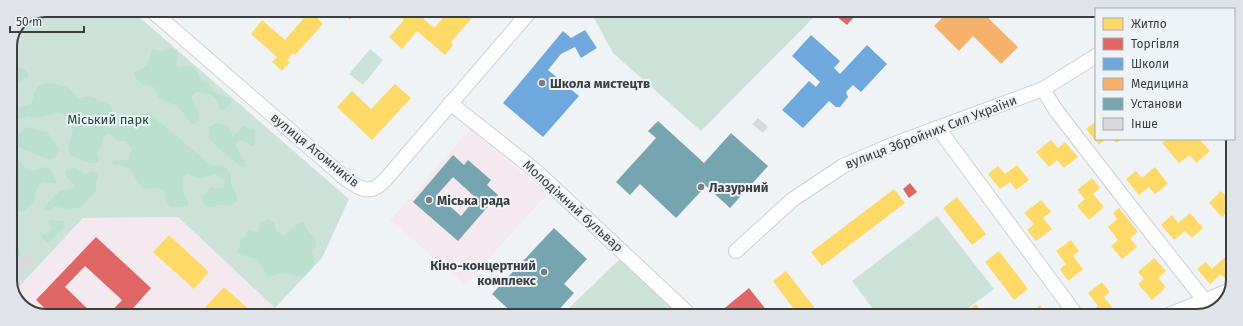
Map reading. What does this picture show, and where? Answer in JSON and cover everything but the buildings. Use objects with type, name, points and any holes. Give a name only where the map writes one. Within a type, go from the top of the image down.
[{"type":"street","name":"вулиця Атомників","points":[[159,17],[342,175],[362,188],[372,190],[378,187],[525,17]]},
{"type":"street","name":"вулиця Збройних Сил України","points":[[736,251],[792,200],[834,171],[873,152],[1043,89],[1095,57]]},
{"type":"street","points":[[1043,89],[1056,109],[1123,197],[1205,301]]},
{"type":"street","name":"Молодіжний бульвар","points":[[450,103],[536,171],[683,309]]},
{"type":"street","points":[[938,128],[1072,309]]},
{"type":"street","points":[[1184,309],[1222,294]]},
{"type":"shaded area","points":[[470,129],[547,194],[465,285],[390,220]]},
{"type":"shaded area","points":[[178,217],[277,309],[46,309],[35,307],[28,303],[19,291],[18,287],[83,218]]},
{"type":"green space","name":"Міський парк","points":[[46,17],[139,17],[349,199],[322,258],[275,308],[178,217],[83,218],[18,287],[17,282],[17,46],[19,35],[22,30],[35,19]]},
{"type":"green space","points":[[593,17],[814,17],[701,131],[613,53]]},
{"type":"green space","points":[[172,48],[178,53],[176,65],[180,67],[189,65],[197,71],[199,78],[208,82],[215,93],[230,99],[231,103],[224,110],[220,109],[217,100],[213,96],[196,92],[192,98],[199,115],[199,119],[195,124],[191,124],[178,106],[166,102],[158,97],[154,87],[144,85],[135,77],[134,72],[147,66],[152,49],[162,51]]},
{"type":"green space","points":[[370,49],[383,60],[363,85],[349,74]]},
{"type":"green space","points":[[17,67],[25,70],[29,74],[27,78],[17,82]]},
{"type":"green space","points":[[51,83],[67,87],[79,98],[90,96],[110,105],[115,116],[118,118],[126,118],[134,114],[149,113],[211,165],[222,166],[229,170],[231,174],[231,183],[236,193],[237,201],[230,206],[220,205],[207,207],[203,196],[211,187],[224,188],[225,181],[216,174],[202,178],[187,174],[183,178],[183,191],[189,204],[186,207],[171,207],[166,202],[165,190],[156,188],[144,189],[137,182],[130,168],[112,164],[113,160],[128,160],[132,149],[126,141],[118,141],[109,133],[103,137],[102,145],[97,154],[99,160],[97,163],[89,163],[71,156],[69,147],[73,121],[71,116],[58,113],[37,118],[28,116],[21,119],[17,117],[18,108],[31,104],[38,86]]},
{"type":"green space","points":[[216,123],[227,125],[233,136],[244,126],[250,129],[254,128],[256,131],[253,146],[240,140],[236,143],[236,147],[246,164],[246,167],[239,166],[208,138],[209,127]]},
{"type":"green space","points":[[27,127],[47,132],[59,149],[55,159],[49,160],[17,146],[17,135]]},
{"type":"green space","points":[[17,160],[28,170],[32,171],[43,167],[51,169],[57,184],[43,182],[40,184],[37,188],[34,202],[24,211],[17,212]]},
{"type":"green space","points":[[74,167],[85,174],[93,171],[99,174],[96,183],[96,191],[81,207],[66,210],[55,206],[49,211],[44,210],[46,204],[60,191],[74,188],[74,184],[68,179],[65,173],[67,169]]},
{"type":"green space","points":[[937,216],[994,289],[967,309],[873,309],[852,281]]},
{"type":"green space","points":[[267,219],[275,222],[276,231],[284,236],[294,226],[303,222],[310,234],[315,237],[316,245],[311,252],[314,258],[314,265],[305,275],[299,276],[283,273],[268,277],[257,259],[241,255],[237,252],[240,246],[240,239],[245,236],[248,230],[258,232],[260,223]]},
{"type":"green space","points":[[50,220],[64,221],[66,225],[51,241],[47,243],[41,236],[50,231],[51,227],[48,222]]},
{"type":"green space","points":[[17,243],[21,253],[20,256],[17,258]]},
{"type":"green space","points":[[623,256],[682,309],[568,309]]},
{"type":"place","name":"Школа мистецтв","points":[[542,83]]},
{"type":"place","name":"Лазурний","points":[[701,187]]},
{"type":"place","name":"Міська рада","points":[[429,200]]},
{"type":"place","name":"Кіно-концертний комплекс","points":[[544,272]]}]
